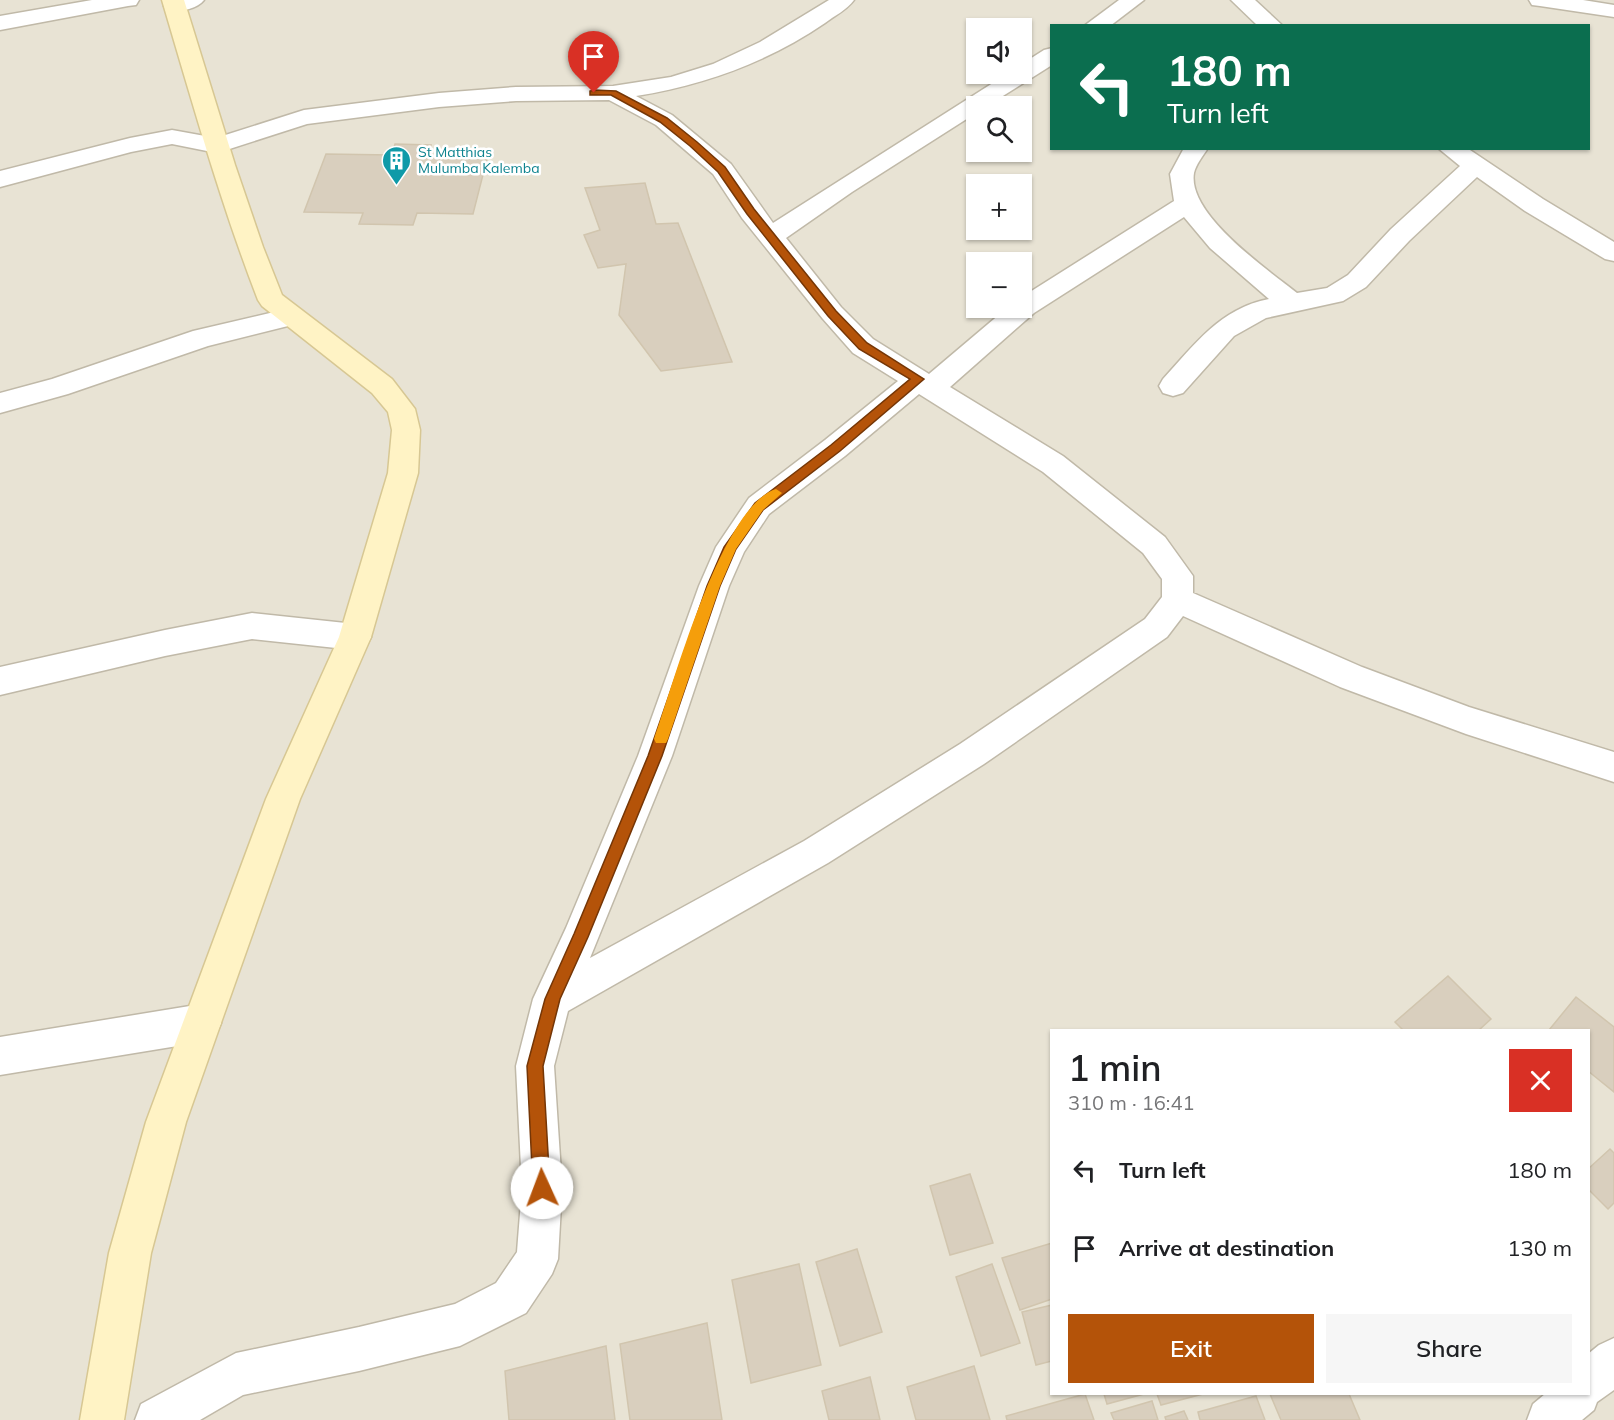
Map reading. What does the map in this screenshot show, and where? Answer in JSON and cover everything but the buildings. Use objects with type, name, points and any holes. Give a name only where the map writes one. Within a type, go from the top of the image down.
[{"type":"street","points":[[0,23],[128,0]]},
{"type":"street","points":[[0,179],[172,136],[217,146],[304,117],[516,94],[613,93],[674,83],[721,69],[768,47],[810,23],[843,0]]},
{"type":"street","points":[[1098,24],[1133,0]]},
{"type":"street","points":[[1242,0],[1270,24]]},
{"type":"street","points":[[1540,0],[1614,11]]},
{"type":"street","points":[[102,1420],[130,1253],[166,1122],[283,799],[355,637],[403,473],[406,430],[401,409],[382,386],[271,300],[250,247],[217,146],[180,2]]},
{"type":"street","points":[[771,236],[843,187],[1050,56]]},
{"type":"street","points":[[552,999],[816,852],[972,754],[1156,628],[1177,600],[1179,576],[1154,545],[1053,464],[863,346],[832,314],[722,170],[664,120],[613,93]]},
{"type":"street","points":[[1195,150],[1182,174],[1187,204],[1219,242],[1291,303]]},
{"type":"street","points":[[1453,150],[1614,253]]},
{"type":"street","points":[[1173,386],[1225,329],[1259,310],[1335,295],[1357,281],[1400,235],[1475,166]]},
{"type":"street","points":[[157,1420],[236,1375],[359,1349],[460,1324],[511,1299],[537,1259],[542,1188],[535,1066],[552,999],[581,937],[655,756],[714,586],[730,547],[759,506],[835,448],[1025,307],[1187,204]]},
{"type":"street","points":[[0,403],[58,387],[203,338],[291,317]]},
{"type":"street","points":[[1177,600],[1351,677],[1466,720],[1614,767]]},
{"type":"street","points":[[0,681],[165,643],[252,626],[355,637]]},
{"type":"street","points":[[0,1056],[202,1023]]},
{"type":"street","points":[[1590,1382],[1614,1360]]},
{"type":"street","points":[[1549,1420],[1577,1395]]},
{"type":"shaded area","points":[[0,0],[1614,0],[1614,1420],[0,1420]]},
{"type":"slow traffic","points":[[661,739],[714,586],[730,547],[759,506],[776,493]]},
{"type":"place","name":"St Matthias Mulumba Kalemba","points":[[397,186]]},
{"type":"route","points":[[542,1188],[535,1066],[552,999],[581,937],[655,756],[714,586],[730,547],[759,506],[835,448],[918,379],[863,346],[832,314],[751,212],[722,170],[694,144],[664,120],[613,93],[594,93]]}]
